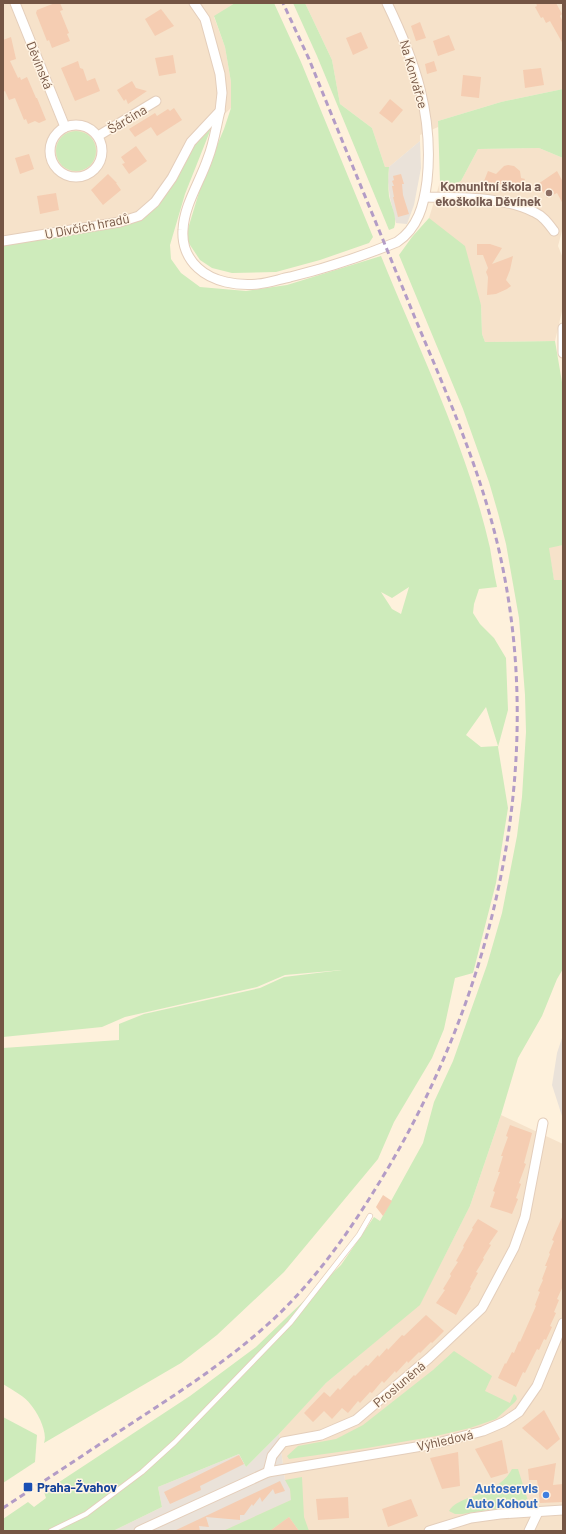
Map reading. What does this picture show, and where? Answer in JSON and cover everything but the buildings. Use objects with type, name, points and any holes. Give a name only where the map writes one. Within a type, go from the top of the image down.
[{"type":"street","name":"Děvínská","points":[[15,3],[65,127]]},
{"type":"street","points":[[194,3],[205,19],[220,74],[222,92],[220,111]]},
{"type":"street","name":"Na Konvářce","points":[[220,111],[209,158],[188,208],[183,228],[184,247],[188,256],[201,271],[216,279],[235,283],[258,284],[319,270],[375,251],[405,237],[416,223],[425,197],[429,163],[428,129],[422,92],[403,35],[387,3]]},
{"type":"street","name":"Šárčina","points":[[98,136],[156,101]]},
{"type":"street","name":"U Dívčích hradů","points":[[3,241],[120,222],[139,216],[155,202],[172,178],[191,142],[220,111]]},
{"type":"street","points":[[80,125],[93,131],[98,136],[102,154],[97,166],[86,175],[78,177],[69,176],[60,172],[54,165],[50,152],[52,139],[57,132],[65,127],[80,125]]},
{"type":"street","points":[[425,197],[466,198],[504,202],[535,212],[546,220],[554,231]]},
{"type":"street","points":[[563,328],[563,353]]},
{"type":"street","name":"Prosluněná","points":[[268,1472],[272,1456],[283,1442],[321,1435],[356,1420],[429,1358],[482,1308],[514,1248],[525,1217],[543,1123]]},
{"type":"street","name":"Výhledová","points":[[268,1472],[434,1444],[484,1431],[504,1422],[519,1412],[537,1386],[563,1323]]},
{"type":"street","points":[[139,1531],[268,1472]]},
{"type":"street","points":[[429,1531],[471,1518],[500,1514],[563,1510]]},
{"type":"street","points":[[529,1531],[538,1512]]},
{"type":"lane","points":[[51,1531],[86,1514],[142,1472],[175,1442],[290,1323],[359,1235],[370,1216]]},
{"type":"shaded area","points":[[3,3],[235,3],[214,17],[225,47],[231,82],[231,108],[195,142],[141,218],[3,245]]},
{"type":"shaded area","points":[[305,3],[561,3],[563,6],[563,89],[501,102],[438,121],[438,127],[420,135],[420,141],[389,167],[385,167],[372,128],[340,104],[332,60]]},
{"type":"shaded area","points":[[420,141],[421,168],[414,205],[407,224],[396,223],[388,182],[389,167]]},
{"type":"shaded area","points":[[539,148],[563,158],[563,227],[558,246],[563,258],[563,307],[555,341],[485,342],[482,334],[481,305],[429,218],[440,182],[451,186],[461,181],[478,149]]},
{"type":"shaded area","points":[[563,545],[563,580],[554,580],[548,547]]},
{"type":"shaded area","points":[[563,1035],[563,1119],[552,1085],[557,1053]]},
{"type":"shaded area","points":[[501,1115],[563,1144],[563,1531],[223,1531],[285,1480],[279,1434],[326,1383],[420,1304],[470,1206]]},
{"type":"shaded area","points":[[279,1434],[285,1480],[290,1489],[291,1500],[223,1531],[113,1531],[162,1507],[158,1487],[239,1454],[246,1467]]},
{"type":"green space","points":[[235,3],[274,3],[301,62],[373,237],[369,243],[320,260],[276,272],[232,273],[212,268],[200,260],[188,242],[187,232],[204,176],[224,129],[231,108],[231,82],[225,47],[214,16]]},
{"type":"green space","points":[[293,3],[305,3],[332,60],[340,104],[372,128],[385,167],[389,167],[388,182],[390,200],[395,216],[394,228],[389,230],[317,56]]},
{"type":"green space","points":[[563,89],[563,158],[539,148],[478,149],[461,181],[450,186],[440,182],[438,121],[501,102]]},
{"type":"green space","points":[[212,126],[185,194],[170,245],[171,259],[181,273],[200,287],[246,291],[287,285],[381,256],[442,400],[456,437],[469,473],[490,548],[497,587],[479,589],[474,604],[473,613],[480,624],[494,638],[506,658],[508,710],[498,747],[508,808],[496,883],[473,973],[455,978],[444,1029],[432,1058],[394,1122],[378,1159],[284,1272],[217,1335],[181,1363],[44,1443],[45,1434],[34,1409],[22,1396],[3,1384],[3,1048],[119,1040],[119,1024],[144,1014],[260,988],[284,977],[342,970],[285,975],[257,987],[125,1017],[102,1027],[3,1037],[3,245],[141,218],[195,142]],"holes":[[[409,587],[401,614],[392,609],[381,592],[392,598]],[[486,707],[498,746],[481,747],[466,735]]]},
{"type":"green space","points":[[80,131],[87,134],[93,140],[96,151],[95,159],[87,168],[80,171],[72,171],[65,168],[57,159],[56,147],[59,140],[68,132]]},
{"type":"green space","points":[[429,218],[465,246],[481,305],[482,334],[485,342],[555,341],[563,388],[563,545],[549,548],[554,580],[563,580],[563,969],[557,979],[542,1016],[518,1058],[501,1115],[470,1206],[420,1305],[326,1383],[246,1467],[239,1454],[158,1487],[162,1507],[113,1531],[3,1531],[3,1519],[28,1502],[34,1507],[46,1498],[44,1492],[190,1396],[256,1347],[341,1265],[374,1217],[380,1221],[423,1143],[434,1102],[453,1061],[487,965],[502,913],[517,836],[522,797],[526,732],[525,695],[519,618],[506,544],[498,513],[489,482],[463,409],[399,255],[412,237]]},
{"type":"green space","points":[[454,1351],[492,1376],[485,1391],[510,1403],[514,1394],[516,1396],[517,1399],[515,1402],[496,1419],[470,1428],[436,1436],[289,1459],[287,1456],[298,1446],[336,1439],[363,1425],[433,1370]]},
{"type":"green space","points":[[3,1417],[37,1435],[35,1462],[3,1483]]},
{"type":"green space","points":[[512,1469],[518,1469],[529,1504],[462,1514],[455,1514],[449,1511],[460,1501],[497,1485],[506,1478]]},
{"type":"green space","points":[[302,1477],[304,1517],[309,1531],[299,1531],[289,1517],[270,1531],[223,1531],[291,1500],[290,1489],[285,1480]]},
{"type":"railway","points":[[3,1508],[164,1402],[224,1360],[280,1313],[312,1279],[354,1223],[391,1163],[429,1092],[460,1017],[485,941],[504,862],[514,782],[517,702],[512,621],[497,542],[481,484],[450,401],[309,59],[283,3]]},
{"type":"place","name":"Komunitní škola a ekoškolka Děvínek","points":[[549,193]]},
{"type":"place","name":"Praha-Žvahov","points":[[28,1487]]},
{"type":"place","name":"Autoservis Auto Kohout","points":[[546,1495]]}]
